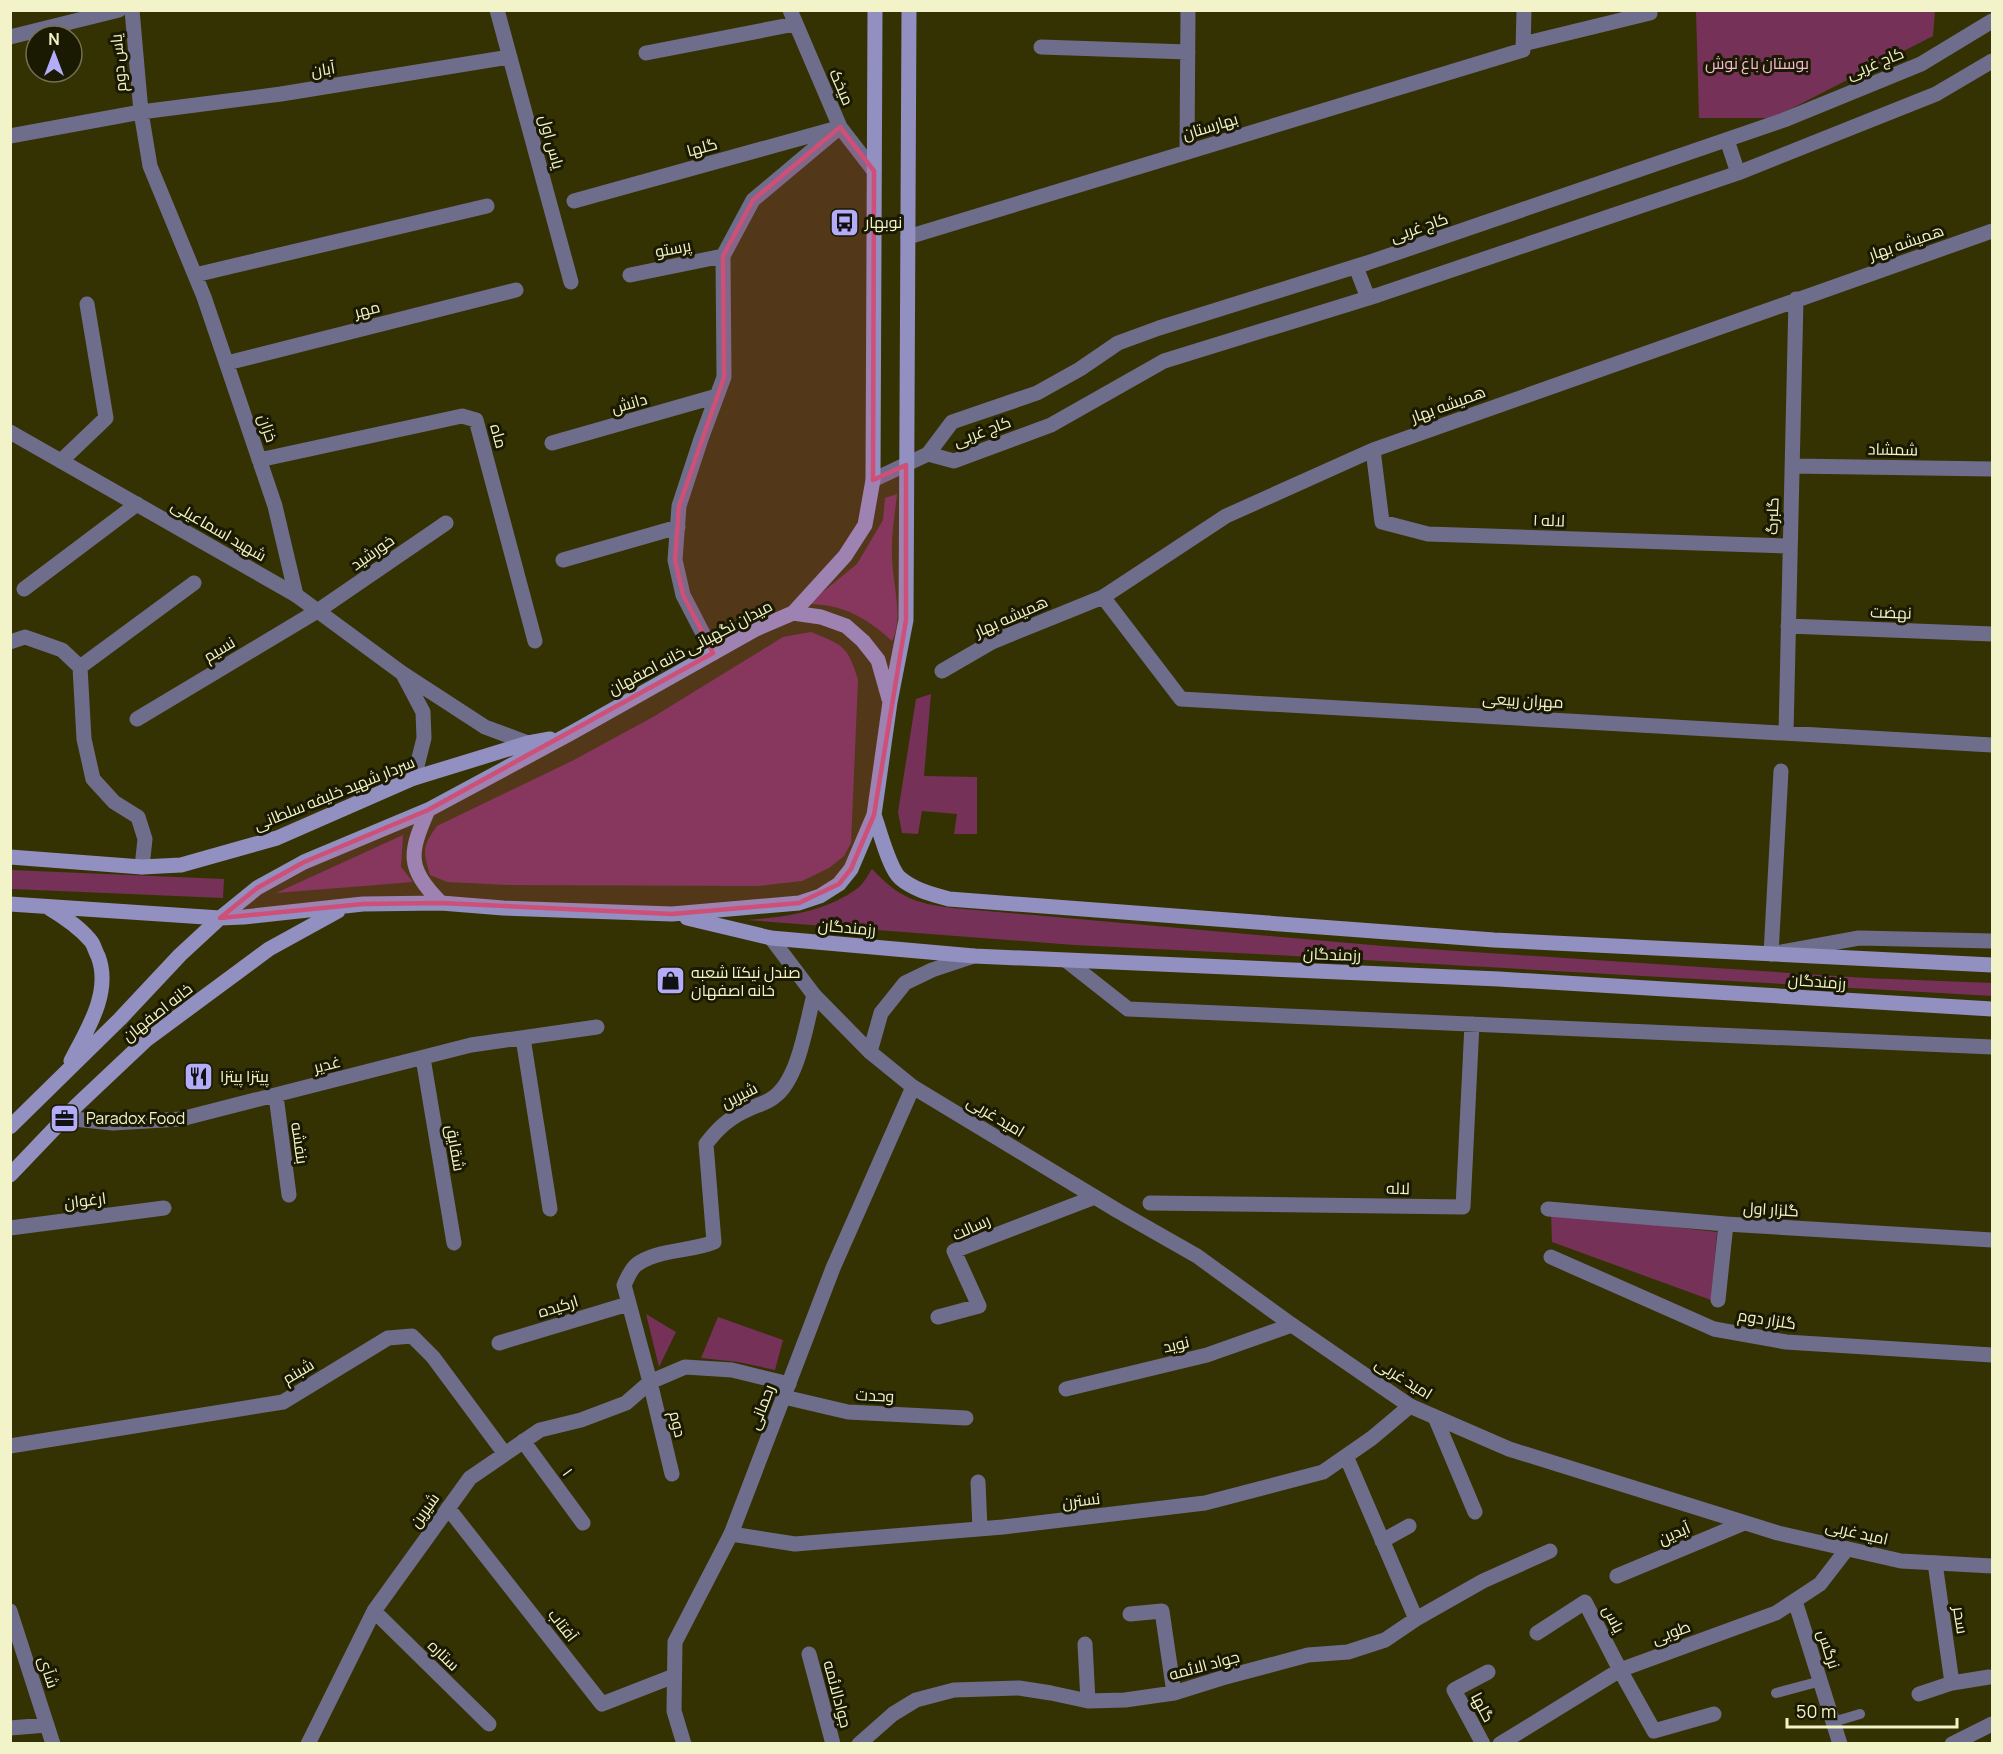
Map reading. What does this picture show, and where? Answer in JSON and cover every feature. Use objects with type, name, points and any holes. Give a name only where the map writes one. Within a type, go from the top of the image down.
[{"type":"main road","points":[[793,613],[845,556],[865,525],[873,480],[875,10]]},
{"type":"main road","points":[[890,702],[906,620],[909,10]]},
{"type":"main road","name":"میدان نگهبانی خانه اصفهان","points":[[793,613],[821,617],[846,626],[863,640],[878,660],[890,702],[874,816],[851,869],[839,884],[820,896],[799,903],[672,914],[503,908],[441,903],[348,905],[220,918],[257,888],[304,862],[428,810],[756,629],[793,613]]},
{"type":"main road","name":"سردار شهید خلیفه سلطانی","points":[[10,857],[142,867],[181,865],[277,838],[414,778],[528,742],[562,737]]},
{"type":"main road","points":[[428,810],[416,840],[415,864],[423,884],[441,903]]},
{"type":"main road","name":"رزمندگان","points":[[874,816],[899,877],[921,891],[949,899],[1494,940],[1992,964]]},
{"type":"main road","points":[[10,904],[220,918]]},
{"type":"main road","name":"خانه اصفهان","points":[[10,1175],[75,1106],[146,1040],[269,949],[348,905]]},
{"type":"main road","points":[[47,906],[72,922],[92,942],[102,966],[102,988],[93,1019],[62,1077]]},
{"type":"main road","name":"رزمندگان","points":[[672,914],[771,938],[974,956],[1498,979],[1992,1009]]},
{"type":"main road","name":"خانه اصفهان","points":[[10,1127],[120,1019],[180,955],[220,918]]},
{"type":"street","points":[[10,37],[119,10]]},
{"type":"street","name":"یاس دوم","points":[[132,10],[141,112]]},
{"type":"street","name":"یاس اول","points":[[497,10],[571,282]]},
{"type":"street","points":[[1187,152],[1188,10]]},
{"type":"street","points":[[1523,47],[1524,10]]},
{"type":"street","name":"بهارستان","points":[[908,237],[1523,47],[1650,13],[1650,10]]},
{"type":"street","points":[[646,53],[793,17]]},
{"type":"street","name":"میخک","points":[[793,17],[840,128],[874,171]]},
{"type":"street","name":"کاج غربی","points":[[1992,21],[1921,64],[1784,120],[1356,267],[1118,343],[1080,369],[1037,393],[952,422],[928,454],[954,461],[1051,425],[1164,362],[1368,298],[1738,173],[1936,94],[1992,61]]},
{"type":"street","points":[[1041,47],[1188,52]]},
{"type":"street","name":"آبان","points":[[10,136],[141,112],[281,94],[510,57]]},
{"type":"street","name":"خزان","points":[[141,112],[150,166],[195,275],[227,363],[275,506],[296,595]]},
{"type":"street","points":[[713,653],[683,595],[675,560],[679,506],[724,377],[723,256],[753,200],[840,128]]},
{"type":"street","name":"گلها","points":[[574,201],[840,128]]},
{"type":"street","points":[[1726,140],[1738,173]]},
{"type":"street","points":[[195,275],[487,206]]},
{"type":"street","name":"همیشه بهار","points":[[942,671],[992,642],[1102,597],[1226,516],[1373,450],[1992,231]]},
{"type":"street","name":"پرستو","points":[[630,275],[723,256]]},
{"type":"street","points":[[1356,267],[1368,298]]},
{"type":"street","name":"مهر","points":[[227,363],[516,290]]},
{"type":"street","name":"گلبرگ","points":[[1786,733],[1796,299]]},
{"type":"street","points":[[61,461],[106,418],[87,304]]},
{"type":"street","name":"دانش","points":[[552,443],[717,396]]},
{"type":"street","name":"ماه","points":[[259,460],[462,416],[476,420],[535,641]]},
{"type":"street","name":"شهید اسماعیلی","points":[[10,432],[296,595],[402,673],[486,727],[528,742]]},
{"type":"street","name":"لاله ۱","points":[[1373,450],[1382,522],[1428,534],[1789,546]]},
{"type":"street","points":[[873,480],[928,454]]},
{"type":"street","name":"شمشاد","points":[[1792,466],[1992,469]]},
{"type":"street","points":[[24,589],[137,504]]},
{"type":"street","name":"خورشید","points":[[319,610],[446,523]]},
{"type":"street","points":[[563,560],[678,527]]},
{"type":"street","points":[[80,667],[194,583]]},
{"type":"street","name":"مهران ربیعی","points":[[1102,597],[1181,699],[1992,745]]},
{"type":"street","name":"نسیم","points":[[137,719],[319,610]]},
{"type":"street","name":"نهضت","points":[[1788,626],[1992,634]]},
{"type":"street","points":[[10,642],[25,637],[62,650],[80,667],[84,740],[93,779],[114,802],[138,817],[145,839],[142,867]]},
{"type":"street","name":"شهید اسماعیلی","points":[[402,673],[423,712],[424,738],[414,778]]},
{"type":"street","points":[[1781,771],[1771,954],[1859,938],[1992,941]]},
{"type":"street","name":"امید غربی","points":[[771,938],[814,995],[870,1052],[913,1087],[1197,1256],[1410,1406],[1509,1449],[1778,1533],[1900,1561],[1992,1566]]},
{"type":"street","points":[[870,1052],[881,1013],[905,983],[932,970],[974,956]]},
{"type":"street","points":[[1067,961],[1128,1009],[1992,1047]]},
{"type":"street","name":"شیرین","points":[[650,1382],[624,1285],[635,1266],[653,1257],[699,1248],[714,1242],[706,1143],[718,1127],[740,1113],[774,1098],[787,1084],[800,1049],[814,995]]},
{"type":"street","name":"لاله","points":[[1150,1203],[1463,1208],[1472,1024]]},
{"type":"street","name":"غدیر","points":[[64,1118],[113,1123],[181,1119],[471,1045],[597,1027]]},
{"type":"street","points":[[523,1038],[550,1209]]},
{"type":"street","name":"شقایق","points":[[423,1058],[454,1243]]},
{"type":"street","name":"رحمانی","points":[[684,1743],[674,1711],[675,1642],[731,1534],[833,1268],[913,1087]]},
{"type":"street","name":"بنفشه","points":[[276,1096],[289,1195]]},
{"type":"street","name":"رسالت","points":[[938,1317],[980,1306],[954,1251],[1095,1197]]},
{"type":"street","name":"ارغوان","points":[[10,1228],[164,1208]]},
{"type":"street","name":"گلزار اول","points":[[1548,1209],[1726,1224],[1992,1240]]},
{"type":"street","points":[[1718,1300],[1726,1224]]},
{"type":"street","name":"گلزار دوم","points":[[1551,1257],[1714,1329],[1786,1342],[1992,1355]]},
{"type":"street","name":"ارکیده","points":[[499,1343],[628,1304]]},
{"type":"street","name":"نوید","points":[[1066,1389],[1207,1355],[1292,1325]]},
{"type":"street","name":"شبنم","points":[[10,1446],[283,1402],[388,1338],[412,1336],[433,1357],[505,1454]]},
{"type":"street","name":"شیرین","points":[[308,1743],[374,1611],[470,1478],[540,1430],[581,1420],[626,1403],[650,1382],[685,1367],[732,1370],[786,1391]]},
{"type":"street","name":"دوم","points":[[650,1382],[672,1474]]},
{"type":"street","name":"وحدت","points":[[786,1391],[848,1412],[966,1418]]},
{"type":"street","name":"نسترن","points":[[731,1534],[795,1544],[980,1529],[1205,1503],[1323,1472],[1372,1438],[1410,1406]]},
{"type":"street","points":[[1435,1417],[1475,1512]]},
{"type":"street","name":"۱","points":[[523,1441],[583,1523]]},
{"type":"street","points":[[1346,1456],[1416,1619]]},
{"type":"street","points":[[978,1482],[980,1529]]},
{"type":"street","name":"آفتاب","points":[[448,1508],[602,1704],[674,1676]]},
{"type":"street","name":"آیدین","points":[[1617,1576],[1744,1523]]},
{"type":"street","points":[[1382,1541],[1409,1526]]},
{"type":"street","name":"طوبی","points":[[1500,1743],[1620,1670],[1776,1613],[1820,1584],[1847,1549]]},
{"type":"street","name":"جواد الائمه","points":[[859,1743],[893,1714],[916,1700],[954,1690],[1019,1688],[1088,1701],[1125,1700],[1174,1694],[1222,1678],[1308,1655],[1348,1652],[1385,1640],[1416,1619],[1483,1581],[1550,1551]]},
{"type":"street","name":"سحر","points":[[1935,1563],[1952,1683]]},
{"type":"street","name":"نرگس","points":[[1795,1601],[1840,1743]]},
{"type":"street","name":"یاس","points":[[1537,1633],[1585,1602],[1620,1670]]},
{"type":"street","name":"شآی","points":[[10,1611],[53,1743]]},
{"type":"street","name":"ستاره","points":[[374,1611],[489,1724]]},
{"type":"street","points":[[1130,1614],[1162,1611],[1174,1694]]},
{"type":"street","points":[[1085,1644],[1088,1701]]},
{"type":"street","name":"جوادالائمه","points":[[809,1654],[833,1743]]},
{"type":"street","points":[[1620,1670],[1654,1731],[1714,1714]]},
{"type":"street","name":"گلها","points":[[1483,1743],[1454,1690],[1488,1672]]},
{"type":"street","points":[[1919,1694],[1952,1683],[1989,1677]]},
{"type":"street","points":[[1952,1743],[1992,1724]]},
{"type":"street","points":[[10,1728],[47,1725]]},
{"type":"lane","points":[[1776,1693],[1821,1682]]},
{"type":"lane","points":[[1833,1722],[1860,1714]]},
{"type":"highlighted area","points":[[840,127],[874,171],[873,480],[906,465],[906,620],[874,815],[851,869],[839,884],[799,903],[672,914],[441,903],[363,904],[220,918],[257,888],[304,862],[428,810],[713,653],[683,595],[675,560],[679,506],[724,377],[723,256],[753,200]]},
{"type":"green space","name":"بوستان باغ نوش","points":[[1696,11],[1935,11],[1933,36],[1773,118],[1699,118]]},
{"type":"green space","points":[[897,494],[892,566],[897,622],[892,641],[854,614],[832,607],[808,604],[857,564],[883,520],[885,498]]},
{"type":"green space","points":[[811,632],[837,644],[847,653],[858,680],[851,843],[844,856],[829,868],[802,881],[758,886],[509,885],[447,882],[430,875],[425,849],[437,826],[572,761],[653,717],[783,637]]},
{"type":"green space","points":[[931,694],[924,776],[977,777],[977,834],[954,834],[957,814],[922,811],[918,834],[902,833],[898,812],[916,699]]},
{"type":"green space","points":[[403,835],[401,867],[413,882],[276,893]]},
{"type":"green space","points":[[872,869],[891,887],[908,898],[953,908],[1383,946],[1866,978],[1992,983],[1992,996],[1074,945],[747,920],[791,915],[832,903],[858,888]]},
{"type":"green space","points":[[11,870],[224,879],[223,898],[11,889]]},
{"type":"green space","points":[[1551,1213],[1717,1232],[1711,1300],[1552,1242]]},
{"type":"green space","points":[[646,1314],[676,1332],[659,1367]]},
{"type":"green space","points":[[718,1317],[783,1340],[775,1370],[738,1362],[701,1358]]},
{"type":"place","name":"نوبهار","points":[[844,222]]},
{"type":"place","name":"صندل نیکتا شعبه خانه اصفهان","points":[[670,981]]},
{"type":"place","name":"پیتزا پیتزا","points":[[199,1076]]},
{"type":"place","name":"Paradox Food","points":[[65,1118]]}]
